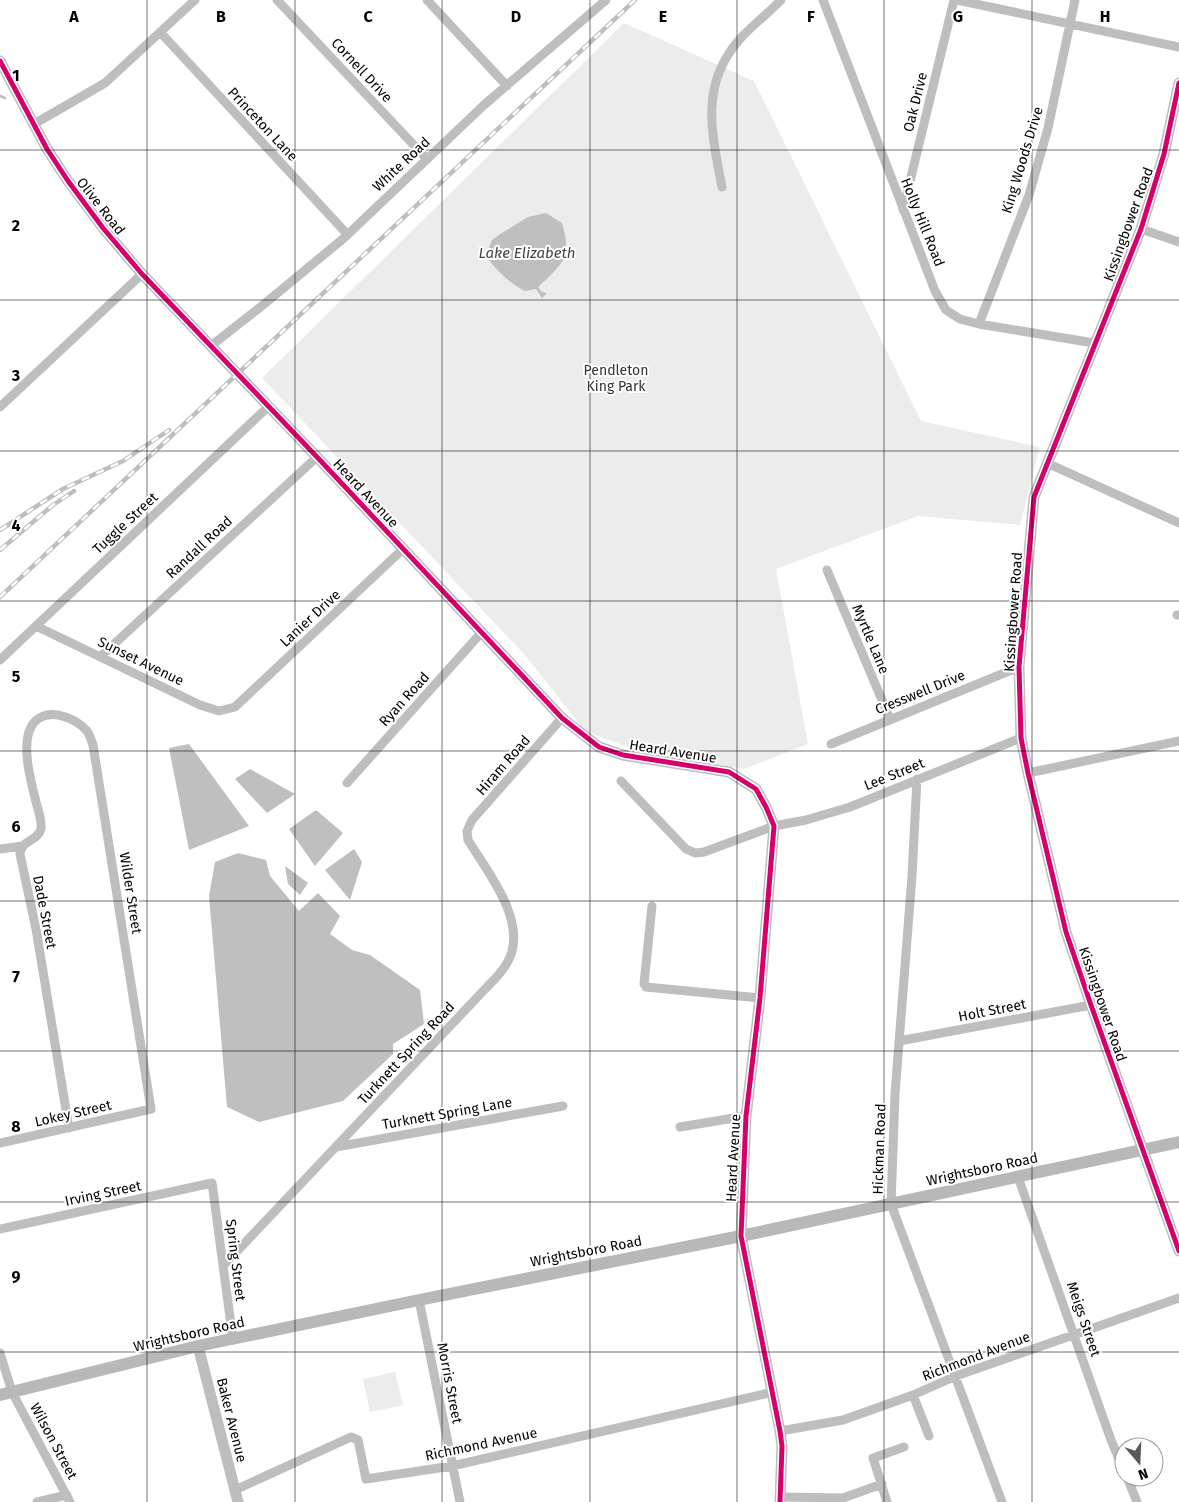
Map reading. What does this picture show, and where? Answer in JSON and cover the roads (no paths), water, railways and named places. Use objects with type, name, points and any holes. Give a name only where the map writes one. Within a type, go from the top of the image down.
[{"type":"main road","name":"Wrightsboro Road","points":[[6,1394],[198,1346],[741,1236],[1179,1142]]},
{"type":"street","points":[[34,124],[106,83],[195,0]]},
{"type":"street","name":"Cornell Drive","points":[[277,0],[427,158]]},
{"type":"street","points":[[427,0],[507,86]]},
{"type":"street","name":"White Road","points":[[212,345],[264,305],[344,238],[427,158],[606,0]]},
{"type":"street","points":[[722,187],[711,125],[712,100],[718,75],[739,40],[782,0]]},
{"type":"street","name":"Holly Hill Road","points":[[823,0],[935,291],[946,310],[960,319],[979,324],[1094,343]]},
{"type":"street","points":[[956,0],[1179,47]]},
{"type":"street","name":"Oak Drive","points":[[903,210],[956,0]]},
{"type":"street","name":"King Woods Drive","points":[[979,324],[1029,194],[1048,128],[1075,0]]},
{"type":"street","name":"Princeton Lane","points":[[160,32],[347,234]]},
{"type":"street","name":"Olive Road","points":[[0,61],[52,156],[86,206],[142,274],[212,345]]},
{"type":"street","name":"Kissingbower Road","points":[[1179,83],[1164,154],[1141,229],[1046,463],[1034,498],[1019,667],[1021,738],[1066,932],[1090,1005],[1179,1251]]},
{"type":"street","points":[[1141,229],[1179,242]]},
{"type":"street","points":[[0,407],[142,274]]},
{"type":"street","name":"Heard Avenue","points":[[212,345],[562,718],[599,747],[623,755],[729,772],[756,790],[766,807],[774,826],[760,998],[746,1116],[741,1236],[780,1431],[782,1446],[780,1499]]},
{"type":"street","name":"Tuggle Street","points":[[0,660],[269,406]]},
{"type":"street","name":"Randall Road","points":[[100,657],[317,457]]},
{"type":"street","points":[[1046,463],[1179,523]]},
{"type":"street","name":"Lanier Drive","points":[[235,707],[403,549]]},
{"type":"street","name":"Myrtle Lane","points":[[827,570],[890,719]]},
{"type":"street","name":"Sunset Avenue","points":[[36,626],[200,705],[219,711],[235,707]]},
{"type":"street","name":"Ryan Road","points":[[347,783],[481,633]]},
{"type":"street","name":"Cresswell Drive","points":[[831,744],[1019,667]]},
{"type":"street","name":"Wilder Street","points":[[23,846],[36,836],[41,829],[40,816],[28,769],[27,742],[30,728],[43,716],[50,714],[65,716],[86,730],[93,745],[151,1109]]},
{"type":"street","name":"Hiram Road","points":[[467,831],[472,820],[562,718]]},
{"type":"street","name":"Lee Street","points":[[774,826],[806,820],[850,807],[1021,738]]},
{"type":"street","points":[[1028,773],[1179,741]]},
{"type":"street","name":"Hickman Road","points":[[917,779],[912,876],[894,1094],[892,1204],[1002,1502]]},
{"type":"street","points":[[621,781],[686,849],[695,852],[704,852],[774,826]]},
{"type":"street","name":"Turknett Spring Road","points":[[224,1265],[500,973],[510,957],[515,935],[510,911],[468,840],[467,831]]},
{"type":"street","points":[[0,849],[23,846]]},
{"type":"street","name":"Dade Street","points":[[23,846],[20,849],[21,861],[36,929],[69,1128]]},
{"type":"street","points":[[652,906],[644,984],[646,987],[760,998]]},
{"type":"street","name":"Holt Street","points":[[899,1041],[1090,1005]]},
{"type":"street","name":"Turknett Spring Lane","points":[[336,1147],[562,1106]]},
{"type":"street","name":"Lokey Street","points":[[0,1143],[151,1109]]},
{"type":"street","points":[[680,1127],[746,1116]]},
{"type":"street","name":"Meigs Street","points":[[1018,1176],[1114,1447]]},
{"type":"street","name":"Spring Street","points":[[212,1184],[233,1340]]},
{"type":"street","name":"Irving Street","points":[[0,1229],[212,1184]]},
{"type":"street","name":"Richmond Avenue","points":[[780,1431],[843,1420],[912,1395],[956,1376],[1179,1298]]},
{"type":"street","name":"Morris Street","points":[[419,1300],[460,1502]]},
{"type":"street","name":"Baker Avenue","points":[[198,1346],[238,1502]]},
{"type":"street","points":[[0,1353],[6,1394]]},
{"type":"street","name":"Richmond Avenue","points":[[235,1490],[351,1437],[358,1440],[366,1479],[452,1466],[773,1392]]},
{"type":"street","name":"Wilson Street","points":[[6,1394],[69,1498]]},
{"type":"street","points":[[912,1395],[929,1436]]},
{"type":"street","points":[[888,1502],[873,1458],[904,1447]]},
{"type":"street","points":[[780,1499],[830,1500],[843,1498],[882,1484]]},
{"type":"street","points":[[1131,1487],[1137,1502]]},
{"type":"street","points":[[37,1502],[69,1498]]},
{"type":"water","name":"Lake Elizabeth","points":[[546,213],[562,223],[566,248],[565,256],[561,263],[538,287],[542,292],[547,293],[542,298],[536,289],[525,291],[508,280],[486,256],[492,240],[500,234],[528,217]]},
{"type":"water","points":[[189,744],[249,826],[189,850],[169,748]]},
{"type":"water","points":[[250,769],[295,794],[267,813],[235,779]]},
{"type":"water","points":[[316,810],[343,833],[315,866],[289,829]]},
{"type":"water","points":[[354,849],[362,862],[350,900],[325,870]]},
{"type":"water","points":[[238,853],[266,860],[270,876],[299,911],[318,893],[340,916],[330,934],[352,950],[370,955],[420,990],[424,1024],[393,1044],[393,1054],[343,1101],[259,1122],[227,1107],[209,896],[215,862]]},
{"type":"water","points":[[285,866],[308,883],[300,895],[288,884]]},
{"type":"waterway","points":[[0,96],[5,98]]},
{"type":"railway","points":[[0,597],[635,0]]},
{"type":"railway","points":[[0,530],[63,489],[123,461],[169,430]]},
{"type":"railway","points":[[0,550],[53,505],[74,491]]},
{"type":"park label","name":"Pendleton King Park","points":[[616,378]]}]
